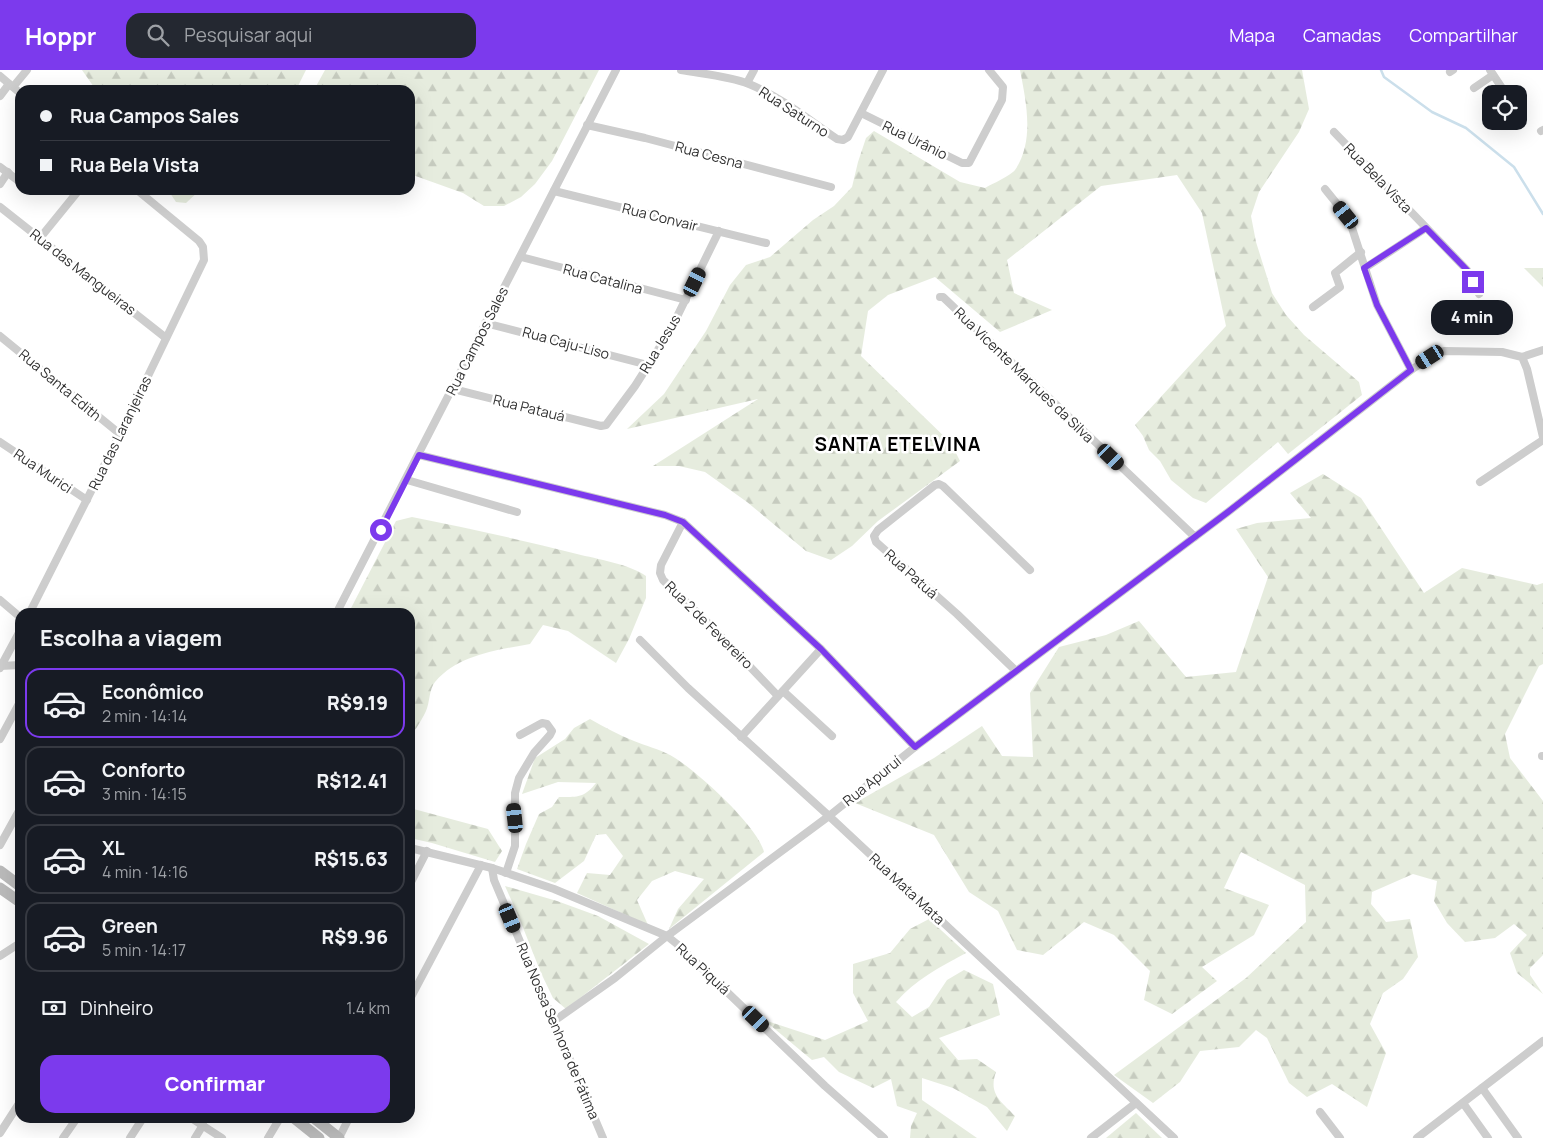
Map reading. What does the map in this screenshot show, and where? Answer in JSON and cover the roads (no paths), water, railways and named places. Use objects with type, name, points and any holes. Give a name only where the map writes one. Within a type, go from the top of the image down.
[{"type":"main road","points":[[0,870],[15,882]]},
{"type":"main road","points":[[0,888],[15,898]]},
{"type":"main road","points":[[300,1123],[319,1138]]},
{"type":"main road","points":[[320,1123],[339,1138]]},
{"type":"street","points":[[0,96],[27,70]]},
{"type":"street","name":"Rua Campos Sales","points":[[339,608],[616,70]]},
{"type":"street","name":"Rua Saturno","points":[[682,70],[747,83],[784,103],[837,139],[843,140],[848,137],[861,113]]},
{"type":"street","points":[[747,83],[754,70]]},
{"type":"street","points":[[861,113],[883,70]]},
{"type":"street","name":"Rua Urânio","points":[[861,113],[962,163],[970,162],[1002,100],[1002,87],[989,70]]},
{"type":"street","points":[[1474,88],[1492,72],[1500,85]]},
{"type":"street","points":[[0,76],[15,89]]},
{"type":"street","name":"Rua Cesna","points":[[587,126],[645,138],[830,187]]},
{"type":"street","name":"Rua Bela Vista","points":[[1334,132],[1467,270],[1479,294]]},
{"type":"street","points":[[0,167],[15,178]]},
{"type":"street","points":[[0,184],[8,172]]},
{"type":"street","points":[[1325,189],[1346,215],[1361,252],[1364,268],[1377,305],[1411,370]]},
{"type":"street","name":"Rua Convair","points":[[554,191],[766,243]]},
{"type":"street","points":[[40,238],[75,195]]},
{"type":"street","name":"Rua das Laranjeiras","points":[[32,608],[120,434],[204,260],[203,247],[199,241],[143,195]]},
{"type":"street","name":"Rua das Mangueiras","points":[[0,207],[166,338]]},
{"type":"street","points":[[1364,268],[1426,228]]},
{"type":"street","name":"Rua Jesus","points":[[606,425],[630,393],[670,330],[719,231]]},
{"type":"street","points":[[1312,307],[1340,287],[1335,273],[1361,252]]},
{"type":"street","name":"Rua Catalina","points":[[521,256],[686,300]]},
{"type":"street","name":"Rua Vicente Marques da Silva","points":[[940,297],[943,297],[1195,537]]},
{"type":"street","name":"Rua Caju-Liso","points":[[485,323],[648,365]]},
{"type":"street","name":"Rua Santa Edith","points":[[0,336],[120,434]]},
{"type":"street","points":[[1480,482],[1543,439],[1527,369],[1522,358],[1543,350]]},
{"type":"street","name":"Rua Apuruí","points":[[554,1021],[615,978],[667,936],[829,816],[915,747],[1290,465],[1411,370],[1437,353],[1445,351],[1502,352],[1522,358]]},
{"type":"street","name":"Rua Patauá","points":[[453,389],[601,426],[606,425]]},
{"type":"street","name":"Rua Murici","points":[[0,442],[87,500]]},
{"type":"street","points":[[419,455],[665,515],[683,522],[821,649],[915,747]]},
{"type":"street","points":[[406,480],[517,512]]},
{"type":"street","name":"Rua Patuá","points":[[1016,671],[957,614],[876,542],[874,536],[882,526],[935,485],[939,484],[1030,570]]},
{"type":"street","name":"Rua 2 de Fevereiro","points":[[683,522],[661,565],[660,573],[663,580],[781,693],[832,736]]},
{"type":"street","points":[[0,600],[15,613]]},
{"type":"street","points":[[0,666],[15,640]]},
{"type":"street","name":"Rua Mata Mata","points":[[640,640],[688,688],[829,816],[1174,1138]]},
{"type":"street","points":[[742,737],[821,649]]},
{"type":"street","points":[[0,666],[15,665]]},
{"type":"street","points":[[0,739],[15,711]]},
{"type":"street","points":[[506,873],[516,846],[514,792],[526,764],[552,731],[547,724],[542,723],[520,735]]},
{"type":"street","points":[[0,845],[15,818]]},
{"type":"street","name":"Rua Piquiá","points":[[415,849],[492,868],[554,889],[667,936],[682,948],[825,1086],[884,1138]]},
{"type":"street","points":[[415,874],[427,851]]},
{"type":"street","points":[[415,990],[481,865]]},
{"type":"street","name":"Rua Nossa Senhora de Fátima","points":[[492,868],[494,880],[603,1138]]},
{"type":"street","points":[[0,956],[15,946]]},
{"type":"street","points":[[1419,1137],[1543,1041]]},
{"type":"street","points":[[1482,1088],[1518,1138]]},
{"type":"street","points":[[1463,1103],[1488,1138]]},
{"type":"street","points":[[1091,1138],[1136,1104]]},
{"type":"street","points":[[0,1133],[15,1110]]},
{"type":"street","points":[[1320,1112],[1340,1138]]},
{"type":"street","points":[[63,1138],[73,1123]]},
{"type":"street","points":[[130,1138],[140,1123]]},
{"type":"street","points":[[198,1123],[222,1138]]},
{"type":"street","points":[[268,1138],[277,1123]]},
{"type":"street","points":[[339,1138],[346,1123]]},
{"type":"street","points":[[195,1138],[203,1126]]},
{"type":"waterway","points":[[1381,70],[1384,77],[1432,112],[1466,128],[1514,167],[1543,214]]},
{"type":"district","name":"SANTA ETELVINA","points":[[898,444]]}]
